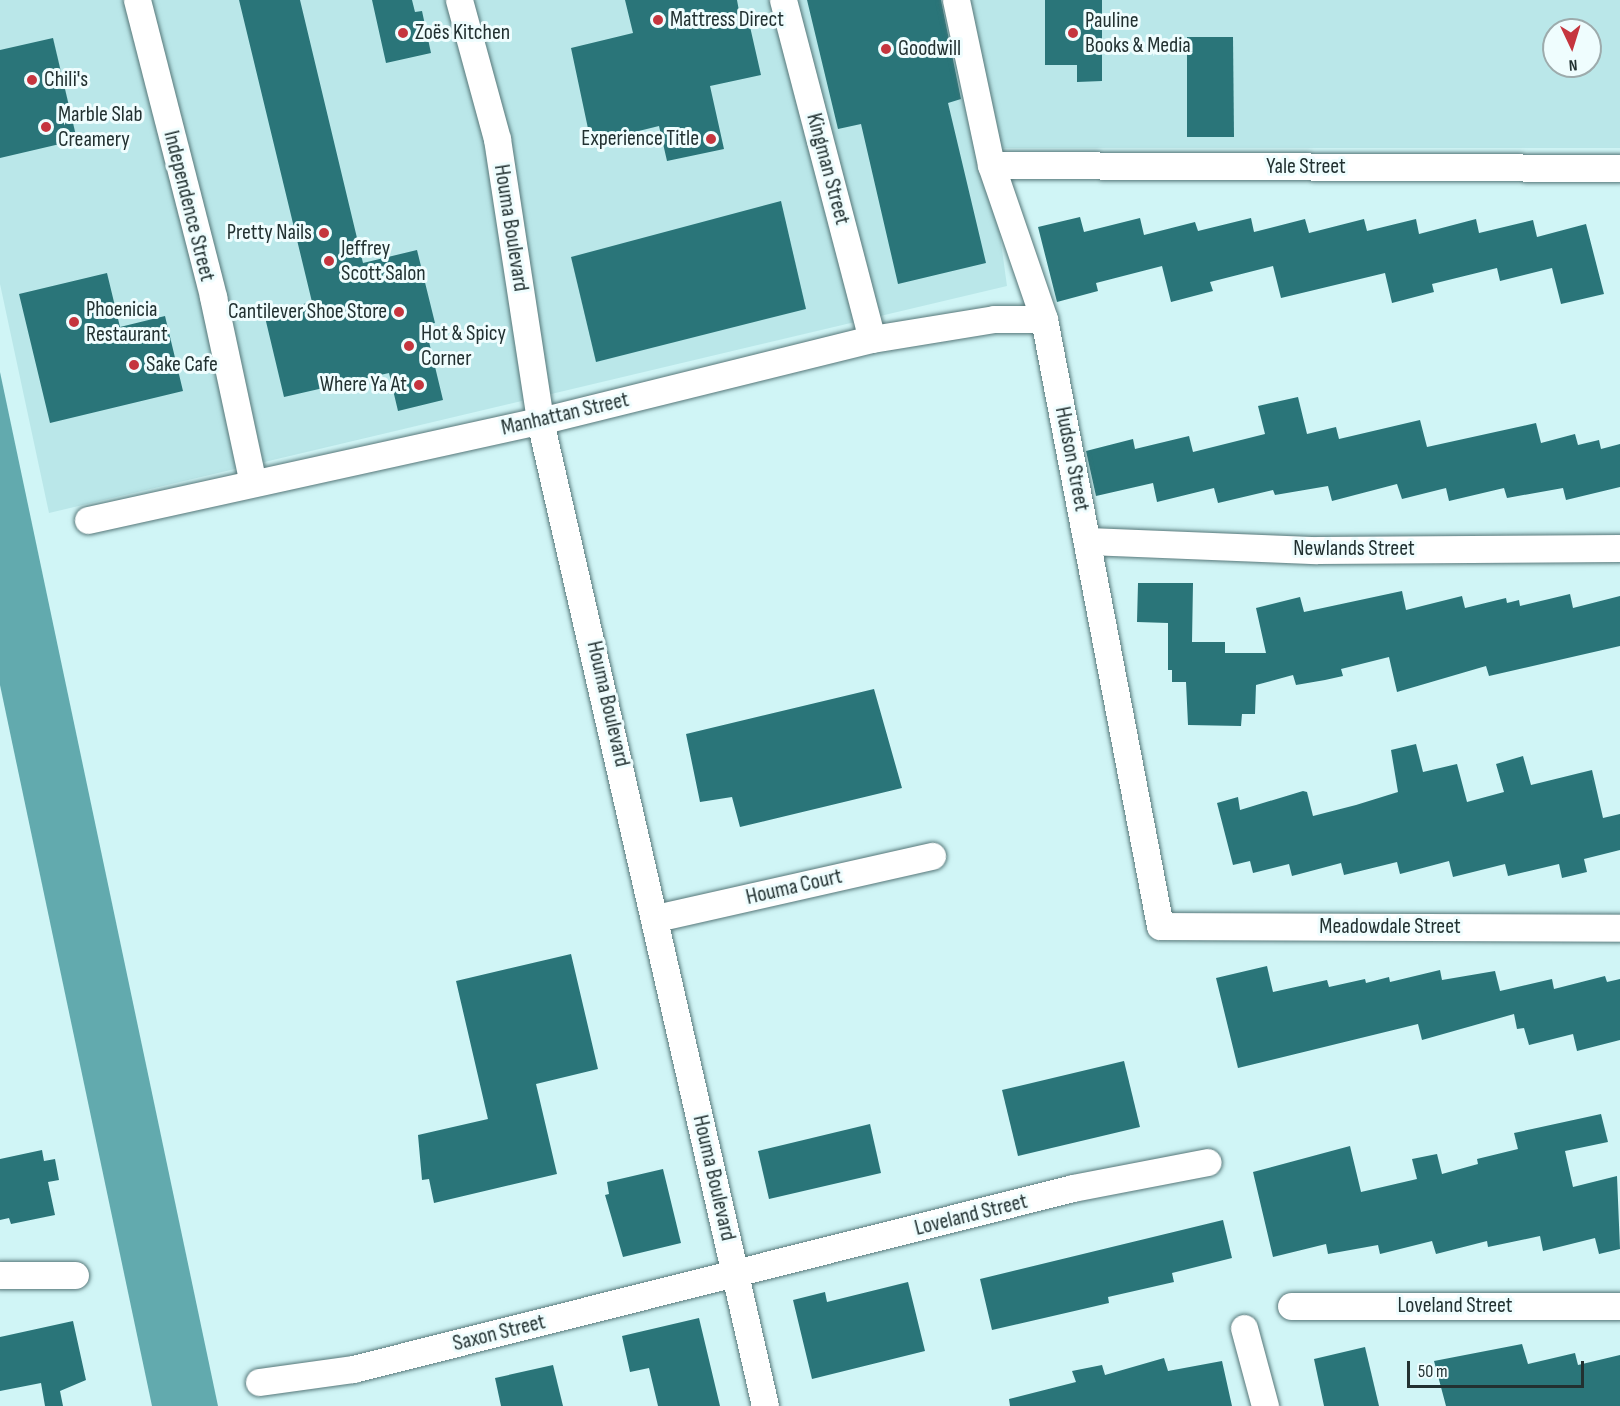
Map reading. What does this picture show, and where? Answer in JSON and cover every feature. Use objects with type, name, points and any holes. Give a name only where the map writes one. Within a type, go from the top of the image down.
[{"type":"street","name":"Independence Street","points":[[137,0],[211,290],[253,483]]},
{"type":"street","name":"Houma Boulevard","points":[[459,0],[497,139],[540,421],[656,918],[765,1406]]},
{"type":"street","name":"Kingman Street","points":[[783,0],[872,339]]},
{"type":"street","name":"Hudson Street","points":[[956,0],[991,165],[1044,319],[1160,926]]},
{"type":"street","name":"Yale Street","points":[[991,165],[1620,168]]},
{"type":"street","name":"Manhattan Street","points":[[88,519],[540,421],[872,339],[994,319],[1044,319]]},
{"type":"street","name":"Newlands Street","points":[[1088,541],[1317,550],[1620,548]]},
{"type":"street","name":"Houma Court","points":[[656,918],[932,856]]},
{"type":"street","name":"Meadowdale Street","points":[[1160,926],[1620,928]]},
{"type":"street","name":"Loveland Street","points":[[736,1276],[1073,1188],[1208,1162]]},
{"type":"street","points":[[0,1275],[75,1275]]},
{"type":"street","name":"Saxon Street","points":[[259,1382],[352,1369],[736,1276]]},
{"type":"street","name":"Loveland Street","points":[[1291,1306],[1620,1306]]},
{"type":"street","points":[[1244,1328],[1265,1406]]},
{"type":"shaded area","points":[[0,0],[1620,0],[1620,148],[988,148],[1007,286],[49,513],[0,284]]},
{"type":"shaded area","points":[[0,372],[218,1406],[152,1406],[0,685]]},
{"type":"building","points":[[239,0],[300,0],[363,263],[417,250],[435,323],[425,325],[443,400],[398,411],[389,373],[284,397],[264,313],[312,302]]},
{"type":"building","name":"Zoës Kitchen","points":[[372,0],[412,0],[415,12],[422,11],[431,53],[386,63]]},
{"type":"building","points":[[625,0],[737,0],[739,11],[746,9],[761,75],[710,86],[724,149],[667,161],[659,126],[594,142],[590,138],[571,48],[633,33]]},
{"type":"building","points":[[807,0],[941,0],[961,99],[948,103],[986,263],[898,284],[861,124],[838,129]]},
{"type":"building","name":"Pauline Books & Media","points":[[1045,0],[1102,0],[1102,81],[1077,82],[1077,65],[1045,65]]},
{"type":"building","points":[[1187,37],[1233,37],[1234,137],[1187,137]]},
{"type":"building","name":"Chili's","points":[[53,38],[77,140],[0,158],[0,50]]},
{"type":"building","points":[[781,201],[806,309],[596,362],[571,257]]},
{"type":"building","points":[[1080,217],[1084,232],[1140,218],[1144,235],[1195,222],[1198,231],[1251,218],[1254,232],[1305,219],[1309,233],[1364,219],[1367,231],[1416,219],[1419,234],[1476,219],[1479,233],[1533,220],[1537,237],[1586,224],[1604,294],[1561,304],[1552,268],[1500,281],[1497,268],[1432,284],[1434,292],[1392,303],[1385,273],[1281,298],[1273,266],[1210,282],[1213,291],[1171,302],[1162,266],[1096,283],[1098,291],[1057,302],[1038,227]]},
{"type":"building","points":[[107,273],[120,327],[165,316],[183,391],[50,423],[19,294]]},
{"type":"building","points":[[1298,397],[1307,434],[1336,427],[1339,439],[1420,420],[1427,447],[1536,423],[1541,443],[1575,434],[1578,445],[1599,440],[1601,449],[1620,444],[1620,487],[1566,500],[1563,488],[1507,498],[1504,488],[1449,501],[1446,488],[1402,499],[1397,484],[1332,501],[1328,486],[1275,495],[1273,490],[1218,503],[1214,488],[1157,502],[1153,483],[1096,496],[1086,451],[1133,439],[1135,449],[1189,436],[1193,452],[1265,434],[1258,406]]},
{"type":"building","points":[[1138,583],[1193,583],[1192,642],[1225,642],[1225,653],[1266,653],[1256,608],[1300,597],[1304,612],[1402,591],[1406,610],[1462,596],[1465,608],[1506,598],[1507,603],[1519,600],[1520,606],[1570,594],[1573,608],[1620,596],[1620,646],[1489,676],[1486,666],[1397,692],[1389,657],[1341,669],[1343,676],[1325,680],[1296,685],[1293,675],[1256,685],[1255,714],[1242,714],[1241,726],[1188,725],[1186,682],[1172,682],[1172,670],[1168,670],[1168,623],[1137,622]]},
{"type":"building","points":[[874,689],[902,788],[740,827],[732,797],[700,802],[686,734]]},
{"type":"building","points":[[1416,744],[1423,772],[1457,764],[1467,802],[1504,792],[1496,764],[1523,756],[1531,785],[1592,770],[1603,818],[1620,814],[1620,850],[1584,859],[1587,872],[1562,878],[1559,864],[1508,876],[1505,864],[1453,877],[1449,861],[1400,874],[1397,862],[1344,875],[1341,863],[1292,876],[1289,864],[1253,873],[1250,861],[1233,865],[1217,803],[1238,797],[1240,810],[1303,791],[1307,792],[1313,816],[1356,805],[1398,792],[1391,750]]},
{"type":"building","points":[[571,954],[598,1069],[536,1084],[557,1174],[434,1203],[429,1179],[422,1180],[418,1135],[488,1119],[456,981]]},
{"type":"building","points":[[1267,966],[1273,992],[1327,980],[1329,987],[1365,979],[1366,983],[1389,977],[1390,982],[1440,970],[1442,980],[1495,971],[1500,991],[1552,979],[1554,989],[1605,976],[1607,982],[1620,979],[1620,1040],[1577,1051],[1573,1034],[1529,1045],[1524,1028],[1517,1029],[1514,1014],[1422,1040],[1418,1024],[1238,1068],[1216,978]]},
{"type":"building","points":[[1124,1061],[1140,1127],[1018,1156],[1002,1090]]},
{"type":"building","points":[[1601,1114],[1608,1142],[1565,1151],[1573,1187],[1617,1176],[1620,1249],[1599,1254],[1595,1238],[1543,1251],[1540,1236],[1488,1247],[1487,1241],[1436,1254],[1432,1241],[1380,1254],[1378,1245],[1328,1254],[1326,1244],[1273,1257],[1253,1172],[1350,1146],[1361,1192],[1417,1179],[1412,1159],[1437,1154],[1442,1174],[1478,1164],[1477,1159],[1518,1149],[1514,1133]]},
{"type":"building","points":[[870,1124],[881,1173],[769,1199],[758,1151]]},
{"type":"building","points":[[42,1150],[44,1161],[55,1159],[59,1180],[48,1182],[55,1215],[11,1224],[9,1218],[0,1220],[0,1159]]},
{"type":"building","points":[[663,1169],[681,1243],[623,1257],[605,1195],[609,1194],[607,1182]]},
{"type":"building","points":[[1223,1220],[1232,1258],[1172,1273],[1174,1282],[1108,1297],[1109,1303],[992,1330],[980,1279]]},
{"type":"building","points":[[908,1282],[925,1351],[812,1379],[793,1300],[825,1292],[827,1302]]},
{"type":"building","points":[[699,1318],[720,1406],[658,1406],[649,1368],[630,1372],[622,1336]]},
{"type":"building","points":[[73,1321],[86,1380],[60,1391],[63,1406],[45,1406],[41,1383],[0,1391],[0,1337]]},
{"type":"building","points":[[1522,1344],[1528,1364],[1575,1353],[1578,1365],[1620,1355],[1620,1406],[1446,1406],[1434,1361]]},
{"type":"building","points":[[1365,1347],[1379,1406],[1324,1406],[1314,1359]]},
{"type":"building","points":[[1164,1358],[1168,1371],[1222,1361],[1232,1406],[1010,1406],[1009,1399],[1076,1382],[1072,1371],[1102,1365],[1105,1375]]},
{"type":"building","points":[[553,1365],[563,1406],[501,1406],[495,1378]]},
{"type":"place","name":"Mattress Direct","points":[[658,20]]},
{"type":"place","name":"Zoës Kitchen","points":[[403,33]]},
{"type":"place","name":"Pauline Books & Media","points":[[1073,33]]},
{"type":"place","name":"Goodwill","points":[[886,49]]},
{"type":"place","name":"Chili's","points":[[32,80]]},
{"type":"place","name":"Marble Slab Creamery","points":[[46,127]]},
{"type":"place","name":"Experience Title","points":[[711,139]]},
{"type":"place","name":"Pretty Nails","points":[[324,233]]},
{"type":"place","name":"Jeffrey Scott Salon","points":[[329,261]]},
{"type":"place","name":"Cantilever Shoe Store","points":[[399,312]]},
{"type":"place","name":"Phoenicia Restaurant","points":[[74,322]]},
{"type":"place","name":"Hot & Spicy Corner","points":[[409,346]]},
{"type":"place","name":"Sake Cafe","points":[[134,365]]},
{"type":"place","name":"Where Ya At","points":[[419,385]]}]
